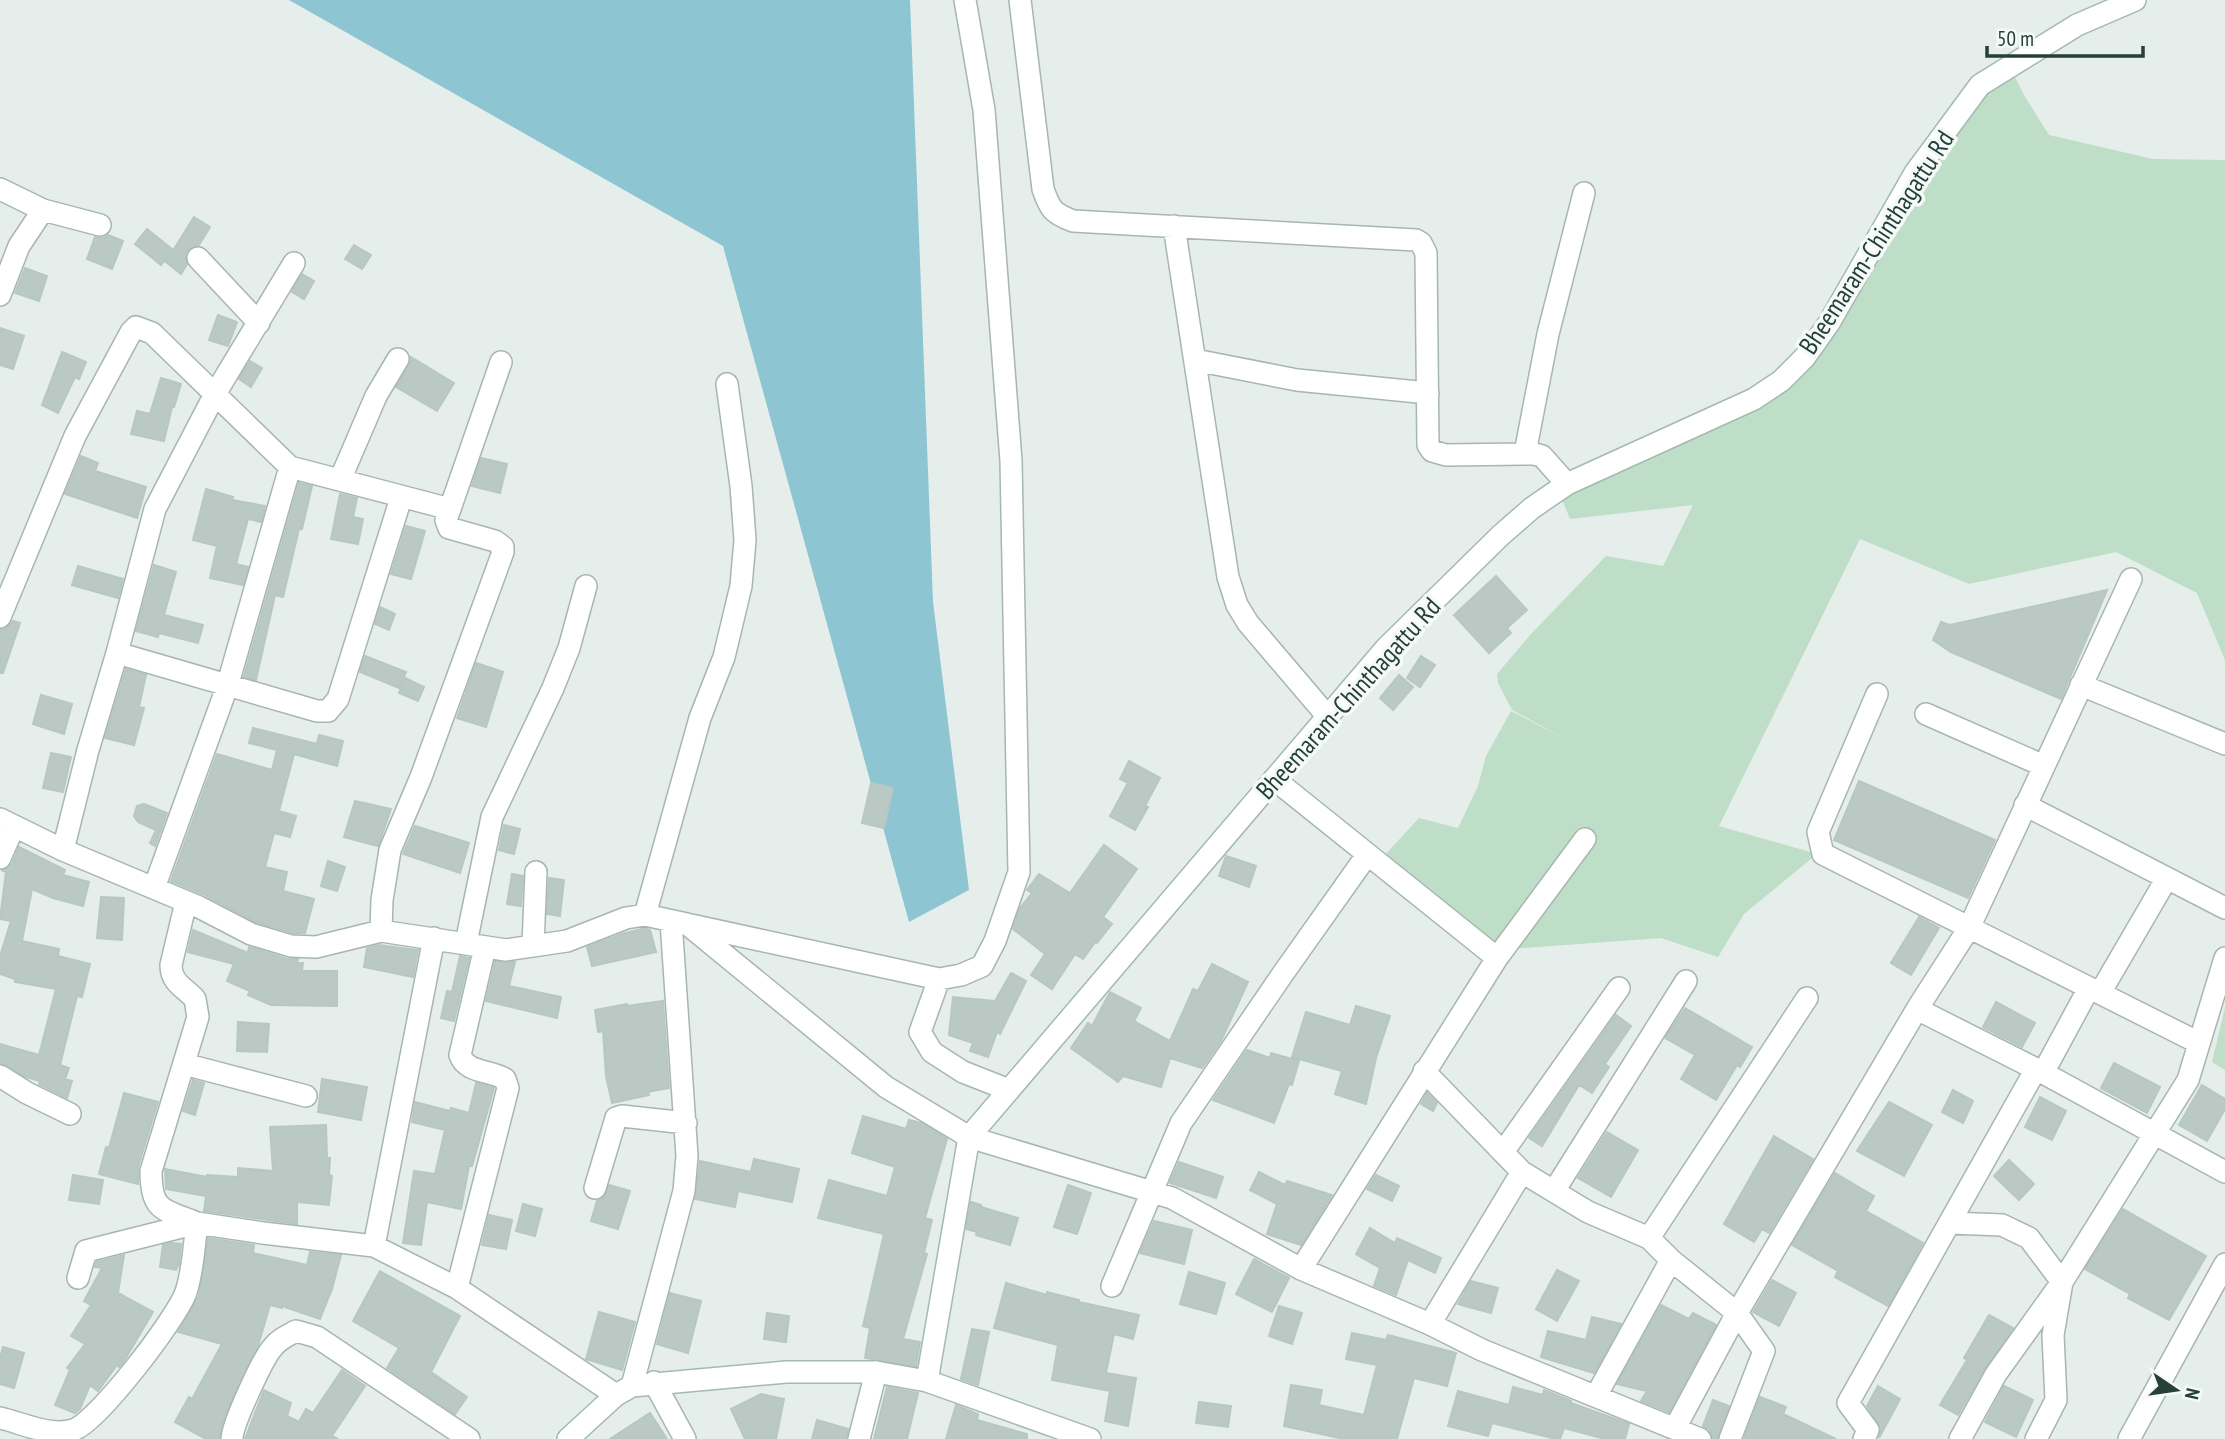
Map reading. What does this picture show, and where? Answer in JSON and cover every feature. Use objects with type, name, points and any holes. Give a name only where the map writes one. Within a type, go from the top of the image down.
[{"type":"street","points":[[0,858],[7,823],[186,902],[251,934],[291,946],[316,947],[381,931],[506,950],[567,942],[626,918],[645,915],[939,979],[961,975],[982,966],[995,941],[1018,872],[1011,461],[984,110],[965,0]]},
{"type":"street","points":[[1020,0],[1043,189],[1049,208],[1057,215],[1073,220],[1416,240],[1421,243],[1426,253],[1428,445],[1432,451],[1446,454],[1525,453],[1542,456],[1567,484]]},
{"type":"street","name":"Bheemaram-Chinthagattu Rd","points":[[969,1137],[1386,648],[1501,535],[1532,508],[1567,484],[1754,399],[1781,381],[1805,357],[1829,323],[1915,173],[1980,85],[2077,25],[2135,0]]},
{"type":"street","points":[[0,189],[43,210],[100,225]]},
{"type":"street","points":[[1525,453],[1548,334],[1584,193]]},
{"type":"street","points":[[0,295],[19,246],[43,210]]},
{"type":"street","points":[[1174,226],[1228,577],[1237,605],[1248,623],[1328,717]]},
{"type":"street","points":[[198,258],[259,323]]},
{"type":"street","points":[[63,850],[155,509],[215,394],[294,263]]},
{"type":"street","points":[[0,617],[75,436],[136,327],[152,333],[290,467],[450,509]]},
{"type":"street","points":[[340,480],[376,396],[398,359]]},
{"type":"street","points":[[1195,360],[1297,380],[1428,393]]},
{"type":"street","points":[[381,931],[390,850],[421,777],[503,552],[503,547],[495,541],[449,528],[446,520],[501,362]]},
{"type":"street","points":[[645,915],[700,718],[724,657],[741,586],[746,540],[727,384]]},
{"type":"street","points":[[154,888],[227,687],[290,467]]},
{"type":"street","points":[[117,653],[227,687],[317,711],[328,711],[338,699],[401,498]]},
{"type":"street","points":[[1675,1428],[1737,1313],[1917,1009],[1969,928],[2131,579]]},
{"type":"street","points":[[457,1288],[508,1088],[505,1079],[469,1067],[460,1055],[492,817],[553,688],[569,648],[586,586]]},
{"type":"street","points":[[2081,685],[2225,744]]},
{"type":"street","points":[[1877,694],[1818,832],[1823,854],[2199,1044]]},
{"type":"street","points":[[1926,714],[2044,766]]},
{"type":"street","points":[[1274,779],[1497,958]]},
{"type":"street","points":[[2025,805],[2225,908]]},
{"type":"street","points":[[1301,1269],[1497,958],[1585,839]]},
{"type":"street","points":[[1112,1286],[1181,1123],[1367,855]]},
{"type":"street","points":[[533,946],[536,872]]},
{"type":"street","points":[[1864,1439],[1868,1430],[1848,1403],[2040,1071],[2167,878]]},
{"type":"street","points":[[186,902],[171,974],[195,999],[198,1017],[151,1171],[152,1193],[161,1208],[197,1223],[374,1246],[457,1288],[624,1391]]},
{"type":"street","points":[[624,1391],[684,1191],[687,1156],[679,922]]},
{"type":"street","points":[[679,922],[886,1087],[969,1137],[1172,1198],[1301,1269],[1430,1324],[1482,1350],[1700,1439]]},
{"type":"street","points":[[374,1246],[434,938]]},
{"type":"street","points":[[1960,1439],[1996,1374],[2062,1282],[2188,1080],[2225,958]]},
{"type":"street","points":[[939,979],[920,1032],[932,1052],[963,1072],[1009,1090]]},
{"type":"street","points":[[1554,1191],[1686,981]]},
{"type":"street","points":[[1503,1152],[1619,988]]},
{"type":"street","points":[[1649,1238],[1807,998]]},
{"type":"street","points":[[1917,1009],[2040,1071],[2225,1172]]},
{"type":"street","points":[[184,1064],[306,1096]]},
{"type":"street","points":[[1424,1071],[1522,1172],[1588,1212],[1649,1238],[1737,1313],[1764,1351],[1730,1439]]},
{"type":"street","points":[[0,1076],[70,1114]]},
{"type":"street","points":[[595,1188],[616,1118],[622,1116],[685,1123]]},
{"type":"street","points":[[927,1381],[969,1137]]},
{"type":"street","points":[[1430,1324],[1522,1172]]},
{"type":"street","points":[[78,1278],[86,1251],[197,1223]]},
{"type":"street","points":[[0,1418],[43,1434],[74,1430],[89,1422],[177,1313],[187,1290],[197,1223]]},
{"type":"street","points":[[1950,1223],[2002,1225],[2029,1238],[2062,1282],[2053,1335],[2056,1400],[2036,1439]]},
{"type":"street","points":[[1596,1396],[1671,1259]]},
{"type":"street","points":[[2129,1439],[2225,1265]]},
{"type":"street","points":[[232,1439],[235,1424],[270,1350],[279,1339],[296,1331],[317,1337],[469,1439]]},
{"type":"street","points":[[568,1439],[624,1391],[654,1382],[786,1372],[876,1372],[927,1381],[1090,1439]]},
{"type":"street","points":[[859,1439],[876,1372]]},
{"type":"street","points":[[654,1382],[685,1439]]},
{"type":"green space","points":[[2011,69],[2049,135],[2153,159],[2225,160],[2225,660],[2197,593],[2116,552],[1969,584],[1860,539],[1719,826],[1817,854],[1744,914],[1718,957],[1661,938],[1496,950],[1383,857],[1419,818],[1458,828],[1478,786],[1486,756],[1511,711],[1569,741],[1512,710],[1498,683],[1497,674],[1532,633],[1606,556],[1663,566],[1693,505],[1570,519],[1560,494],[1780,391],[1918,180],[1982,90]]},
{"type":"green space","points":[[2225,1008],[2225,1070],[2212,1062]]},
{"type":"water","points":[[289,0],[910,0],[933,602],[969,890],[909,922],[723,246]]},
{"type":"building","points":[[194,217],[210,227],[199,245],[189,249],[185,255],[187,264],[181,274],[166,262]]},
{"type":"building","points":[[147,229],[173,250],[161,265],[135,244]]},
{"type":"building","points":[[108,235],[123,241],[112,269],[87,259],[95,237],[103,238]]},
{"type":"building","points":[[354,245],[371,255],[362,269],[345,259]]},
{"type":"building","points":[[25,268],[47,276],[39,301],[15,293]]},
{"type":"building","points":[[302,274],[314,281],[304,299],[292,292]]},
{"type":"building","points":[[218,315],[237,322],[228,346],[209,340]]},
{"type":"building","points":[[0,328],[24,336],[13,369],[0,365]]},
{"type":"building","points":[[62,352],[86,362],[79,379],[75,377],[58,413],[42,405]]},
{"type":"building","points":[[411,357],[454,383],[437,411],[396,387],[409,366]]},
{"type":"building","points":[[250,361],[262,368],[251,387],[239,379]]},
{"type":"building","points":[[161,378],[181,384],[164,441],[131,434],[137,411],[150,414]]},
{"type":"building","points":[[81,456],[98,463],[95,471],[146,487],[137,518],[65,494]]},
{"type":"building","points":[[481,458],[507,464],[500,493],[472,486]]},
{"type":"building","points":[[299,483],[312,486],[283,597],[275,595],[256,680],[244,676]]},
{"type":"building","points":[[206,489],[233,497],[232,500],[265,506],[261,522],[248,519],[236,564],[248,567],[243,585],[210,578],[217,546],[193,540]]},
{"type":"building","points":[[340,494],[357,498],[353,517],[363,519],[358,544],[331,539]]},
{"type":"building","points":[[406,526],[425,531],[411,579],[391,574]]},
{"type":"building","points":[[154,565],[176,572],[164,615],[203,625],[198,643],[159,633],[158,637],[136,631]]},
{"type":"building","points":[[78,566],[123,579],[118,598],[72,585]]},
{"type":"building","points":[[1496,576],[1527,610],[1507,628],[1511,633],[1489,653],[1454,615]]},
{"type":"building","points":[[2107,590],[2061,699],[1951,652],[1933,640],[1941,622],[1950,625]]},
{"type":"building","points":[[380,607],[395,614],[389,630],[375,624]]},
{"type":"building","points":[[13,621],[20,623],[3,673],[0,673],[0,630],[7,628]]},
{"type":"building","points":[[365,656],[406,672],[399,688],[360,672]]},
{"type":"building","points":[[1421,656],[1435,665],[1420,687],[1407,678]]},
{"type":"building","points":[[476,663],[503,672],[486,727],[457,718]]},
{"type":"building","points":[[126,669],[146,675],[139,707],[144,708],[134,745],[105,738]]},
{"type":"building","points":[[1399,675],[1413,687],[1393,710],[1380,698]]},
{"type":"building","points":[[405,678],[424,687],[418,701],[399,693]]},
{"type":"building","points":[[41,695],[72,704],[64,734],[33,724]]},
{"type":"building","points":[[253,728],[317,744],[319,735],[343,741],[337,766],[294,754],[279,811],[296,816],[290,837],[274,833],[265,867],[287,872],[283,891],[314,899],[305,933],[293,933],[256,922],[205,895],[171,881],[217,754],[272,770],[277,750],[249,743]]},
{"type":"building","points":[[51,753],[71,757],[63,792],[43,788]]},
{"type":"building","points":[[1129,761],[1160,778],[1135,830],[1110,816],[1128,783],[1120,779]]},
{"type":"building","points":[[1859,781],[1995,840],[1968,898],[1834,840]]},
{"type":"building","points":[[871,783],[893,788],[884,828],[862,823]]},
{"type":"building","points":[[355,801],[391,809],[378,846],[344,837]]},
{"type":"building","points":[[144,804],[167,813],[155,846],[150,843],[156,830],[138,822],[134,816],[137,806]]},
{"type":"building","points":[[504,825],[520,829],[514,854],[499,850]]},
{"type":"building","points":[[415,826],[469,843],[460,873],[403,854]]},
{"type":"building","points":[[1104,845],[1137,869],[1103,917],[1112,924],[1083,959],[1075,954],[1052,989],[1031,975],[1045,954],[1013,929],[1020,908],[1032,893],[1027,890],[1039,874],[1070,893]]},
{"type":"building","points":[[19,847],[65,870],[63,875],[89,882],[83,906],[32,889],[22,941],[59,949],[58,956],[90,964],[82,997],[77,996],[60,1065],[69,1068],[65,1079],[72,1081],[67,1098],[39,1084],[40,1081],[0,1063],[0,1044],[39,1055],[56,989],[15,982],[15,979],[0,974],[0,956],[11,921],[0,919],[6,872],[3,871],[12,864]]},
{"type":"building","points":[[1226,856],[1256,866],[1249,887],[1219,876]]},
{"type":"building","points":[[328,861],[345,867],[337,891],[321,886]]},
{"type":"building","points":[[512,874],[523,876],[521,906],[507,904]]},
{"type":"building","points":[[549,878],[564,880],[560,916],[547,914]]},
{"type":"building","points":[[101,897],[124,898],[122,940],[97,938]]},
{"type":"building","points":[[1919,917],[1939,928],[1911,975],[1891,963]]},
{"type":"building","points":[[645,928],[650,930],[656,952],[592,966],[587,947]]},
{"type":"building","points":[[193,930],[248,953],[249,947],[287,959],[298,959],[297,963],[303,963],[302,971],[337,971],[337,1006],[271,1005],[248,995],[250,991],[227,981],[234,964],[188,952]]},
{"type":"building","points":[[379,945],[418,950],[413,977],[364,967],[367,948]]},
{"type":"building","points":[[460,956],[469,958],[454,1021],[441,1018],[447,991],[452,992]]},
{"type":"building","points":[[495,962],[515,962],[509,986],[561,997],[557,1018],[486,1001]]},
{"type":"building","points":[[1212,964],[1248,982],[1221,1041],[1202,1068],[1170,1058],[1161,1087],[1123,1076],[1118,1082],[1071,1048],[1088,1023],[1092,1026],[1110,992],[1141,1008],[1134,1021],[1170,1041],[1193,989],[1198,991]]},
{"type":"building","points":[[1011,973],[1026,981],[1000,1034],[997,1032],[988,1057],[970,1051],[973,1043],[949,1035],[953,997],[995,1001]]},
{"type":"building","points":[[663,1001],[669,1088],[612,1103],[606,1076],[603,1031],[598,1032],[595,1010]]},
{"type":"building","points":[[1996,1002],[2035,1023],[2022,1047],[1983,1027]]},
{"type":"building","points":[[1356,1006],[1390,1016],[1376,1058],[1366,1104],[1335,1094],[1342,1071],[1292,1057],[1306,1012],[1350,1025]]},
{"type":"building","points":[[1685,1008],[1752,1047],[1740,1067],[1737,1065],[1716,1100],[1681,1079],[1695,1055],[1665,1038]]},
{"type":"building","points":[[1616,1015],[1631,1026],[1605,1064],[1609,1067],[1592,1093],[1579,1085],[1542,1146],[1529,1138]]},
{"type":"building","points":[[238,1022],[269,1024],[267,1052],[237,1051]]},
{"type":"building","points":[[1247,1050],[1270,1058],[1271,1053],[1299,1061],[1292,1085],[1289,1084],[1274,1123],[1213,1100]]},
{"type":"building","points":[[2114,1063],[2160,1087],[2147,1113],[2101,1088]]},
{"type":"building","points":[[322,1079],[367,1087],[361,1120],[318,1112]]},
{"type":"building","points":[[193,1080],[204,1083],[195,1115],[183,1111]]},
{"type":"building","points":[[476,1083],[494,1088],[472,1166],[469,1166],[461,1209],[427,1202],[421,1245],[403,1243],[414,1171],[435,1174],[445,1130],[412,1122],[415,1102],[469,1113]]},
{"type":"building","points":[[2202,1085],[2225,1099],[2225,1109],[2207,1141],[2179,1125]]},
{"type":"building","points":[[1953,1090],[1973,1101],[1963,1123],[1942,1112]]},
{"type":"building","points":[[124,1093],[158,1102],[138,1167],[138,1184],[99,1174]]},
{"type":"building","points":[[1427,1093],[1437,1103],[1433,1111],[1421,1104]]},
{"type":"building","points":[[2040,1097],[2066,1111],[2052,1140],[2025,1127]]},
{"type":"building","points":[[1889,1102],[1932,1125],[1904,1176],[1857,1151]]},
{"type":"building","points":[[863,1116],[906,1129],[909,1120],[921,1123],[947,1139],[925,1218],[932,1220],[924,1253],[927,1254],[903,1339],[920,1342],[916,1366],[865,1358],[870,1328],[863,1326],[884,1234],[818,1218],[829,1180],[887,1196],[895,1167],[852,1153]]},
{"type":"building","points":[[326,1125],[329,1175],[332,1176],[329,1205],[297,1202],[297,1224],[204,1211],[206,1196],[166,1189],[165,1169],[207,1177],[238,1177],[238,1168],[273,1171],[270,1127]]},
{"type":"building","points":[[1607,1132],[1638,1150],[1611,1197],[1578,1178]]},
{"type":"building","points":[[1774,1136],[1813,1159],[1769,1233],[1762,1229],[1754,1242],[1724,1224]]},
{"type":"building","points":[[754,1159],[799,1169],[792,1202],[738,1191],[735,1207],[695,1199],[700,1161],[751,1172]]},
{"type":"building","points":[[2009,1160],[2034,1184],[2019,1200],[1994,1176]]},
{"type":"building","points":[[1179,1162],[1223,1177],[1216,1198],[1170,1183]]},
{"type":"building","points":[[1259,1172],[1285,1185],[1287,1181],[1332,1195],[1301,1245],[1267,1234],[1277,1204],[1250,1190]]},
{"type":"building","points":[[1835,1173],[1874,1196],[1866,1211],[1923,1243],[1888,1306],[1835,1277],[1838,1271],[1792,1245]]},
{"type":"building","points":[[73,1175],[103,1180],[99,1204],[69,1200]]},
{"type":"building","points":[[1376,1175],[1399,1186],[1392,1201],[1367,1189]]},
{"type":"building","points":[[609,1185],[630,1191],[618,1229],[591,1221],[597,1201],[604,1197]]},
{"type":"building","points":[[1068,1185],[1091,1193],[1077,1234],[1054,1227]]},
{"type":"building","points":[[971,1202],[1018,1218],[1010,1245],[976,1235],[977,1232],[966,1229]]},
{"type":"building","points":[[523,1204],[542,1209],[535,1236],[516,1231]]},
{"type":"building","points":[[2123,1209],[2206,1256],[2169,1320],[2128,1298],[2130,1294],[2085,1269]]},
{"type":"building","points":[[489,1215],[512,1220],[506,1249],[482,1245]]},
{"type":"building","points":[[1154,1221],[1192,1230],[1184,1264],[1140,1253]]},
{"type":"building","points":[[1370,1228],[1395,1243],[1397,1238],[1441,1258],[1435,1273],[1408,1260],[1396,1295],[1374,1286],[1380,1268],[1356,1254]]},
{"type":"building","points":[[208,1238],[254,1245],[253,1253],[307,1265],[310,1252],[341,1255],[320,1319],[282,1306],[270,1305],[258,1346],[225,1415],[219,1439],[206,1439],[175,1422],[189,1397],[192,1399],[222,1344],[178,1332],[199,1296]]},
{"type":"building","points":[[181,1244],[176,1270],[160,1267],[163,1245]]},
{"type":"building","points":[[124,1255],[118,1293],[153,1312],[123,1363],[119,1367],[117,1365],[98,1391],[90,1385],[80,1409],[75,1413],[55,1405],[70,1370],[67,1368],[85,1344],[71,1336],[91,1305],[84,1301],[102,1268],[95,1267],[96,1262]]},
{"type":"building","points":[[1254,1259],[1289,1278],[1272,1312],[1236,1294]]},
{"type":"building","points":[[1557,1270],[1579,1281],[1557,1321],[1536,1309]]},
{"type":"building","points":[[380,1271],[460,1316],[431,1372],[467,1397],[455,1414],[387,1368],[399,1348],[353,1321]]},
{"type":"building","points":[[1189,1272],[1225,1283],[1216,1314],[1180,1304]]},
{"type":"building","points":[[1772,1280],[1796,1293],[1779,1326],[1753,1312]]},
{"type":"building","points":[[1471,1281],[1498,1288],[1491,1313],[1458,1304]]},
{"type":"building","points":[[1006,1283],[1139,1315],[1133,1339],[1114,1334],[1106,1373],[1136,1378],[1128,1426],[1105,1421],[1110,1391],[1052,1380],[1058,1345],[994,1328]]},
{"type":"building","points":[[670,1293],[701,1301],[688,1353],[657,1344]]},
{"type":"building","points":[[1661,1305],[1689,1319],[1693,1313],[1716,1325],[1669,1412],[1641,1401],[1647,1391],[1617,1384]]},
{"type":"building","points":[[1279,1306],[1302,1313],[1292,1344],[1269,1336]]},
{"type":"building","points":[[599,1312],[635,1322],[622,1370],[586,1359]]},
{"type":"building","points":[[767,1313],[789,1316],[786,1342],[764,1339]]},
{"type":"building","points":[[1989,1315],[2013,1328],[1985,1368],[1958,1415],[1940,1405],[1967,1360],[1964,1358]]},
{"type":"building","points":[[1592,1317],[1621,1324],[1594,1373],[1541,1357],[1548,1331],[1586,1340]]},
{"type":"building","points":[[972,1329],[989,1332],[978,1385],[961,1379]]},
{"type":"building","points":[[1352,1333],[1386,1340],[1388,1335],[1456,1353],[1447,1386],[1414,1378],[1397,1439],[1344,1439],[1284,1426],[1291,1385],[1322,1390],[1319,1405],[1364,1415],[1377,1365],[1346,1359]]},
{"type":"building","points":[[3,1347],[24,1353],[14,1388],[0,1384],[0,1358]]},
{"type":"building","points":[[342,1370],[365,1386],[332,1436],[338,1439],[245,1439],[264,1390],[291,1403],[287,1416],[299,1422],[306,1409],[313,1413]]},
{"type":"building","points":[[1878,1386],[1900,1399],[1879,1438],[1881,1428],[1867,1406]]},
{"type":"building","points":[[2004,1386],[2033,1400],[2016,1437],[1985,1422]]},
{"type":"building","points":[[887,1387],[918,1393],[907,1439],[874,1439]]},
{"type":"building","points":[[1513,1387],[1543,1395],[1544,1390],[1629,1424],[1625,1439],[1605,1439],[1564,1428],[1560,1439],[1556,1439],[1492,1423],[1488,1436],[1448,1426],[1458,1391],[1509,1405]]},
{"type":"building","points":[[761,1394],[784,1399],[776,1439],[745,1439],[731,1409]]},
{"type":"building","points":[[1760,1397],[1786,1407],[1783,1414],[1836,1439],[1744,1439]]},
{"type":"building","points":[[1713,1400],[1729,1406],[1717,1439],[1713,1439],[1710,1430],[1703,1426]]},
{"type":"building","points":[[1199,1402],[1231,1406],[1228,1427],[1196,1423]]},
{"type":"building","points":[[956,1405],[978,1414],[977,1420],[1027,1434],[1027,1439],[946,1439]]},
{"type":"building","points":[[650,1413],[667,1439],[610,1439]]},
{"type":"building","points":[[817,1420],[848,1429],[846,1439],[812,1439]]}]
